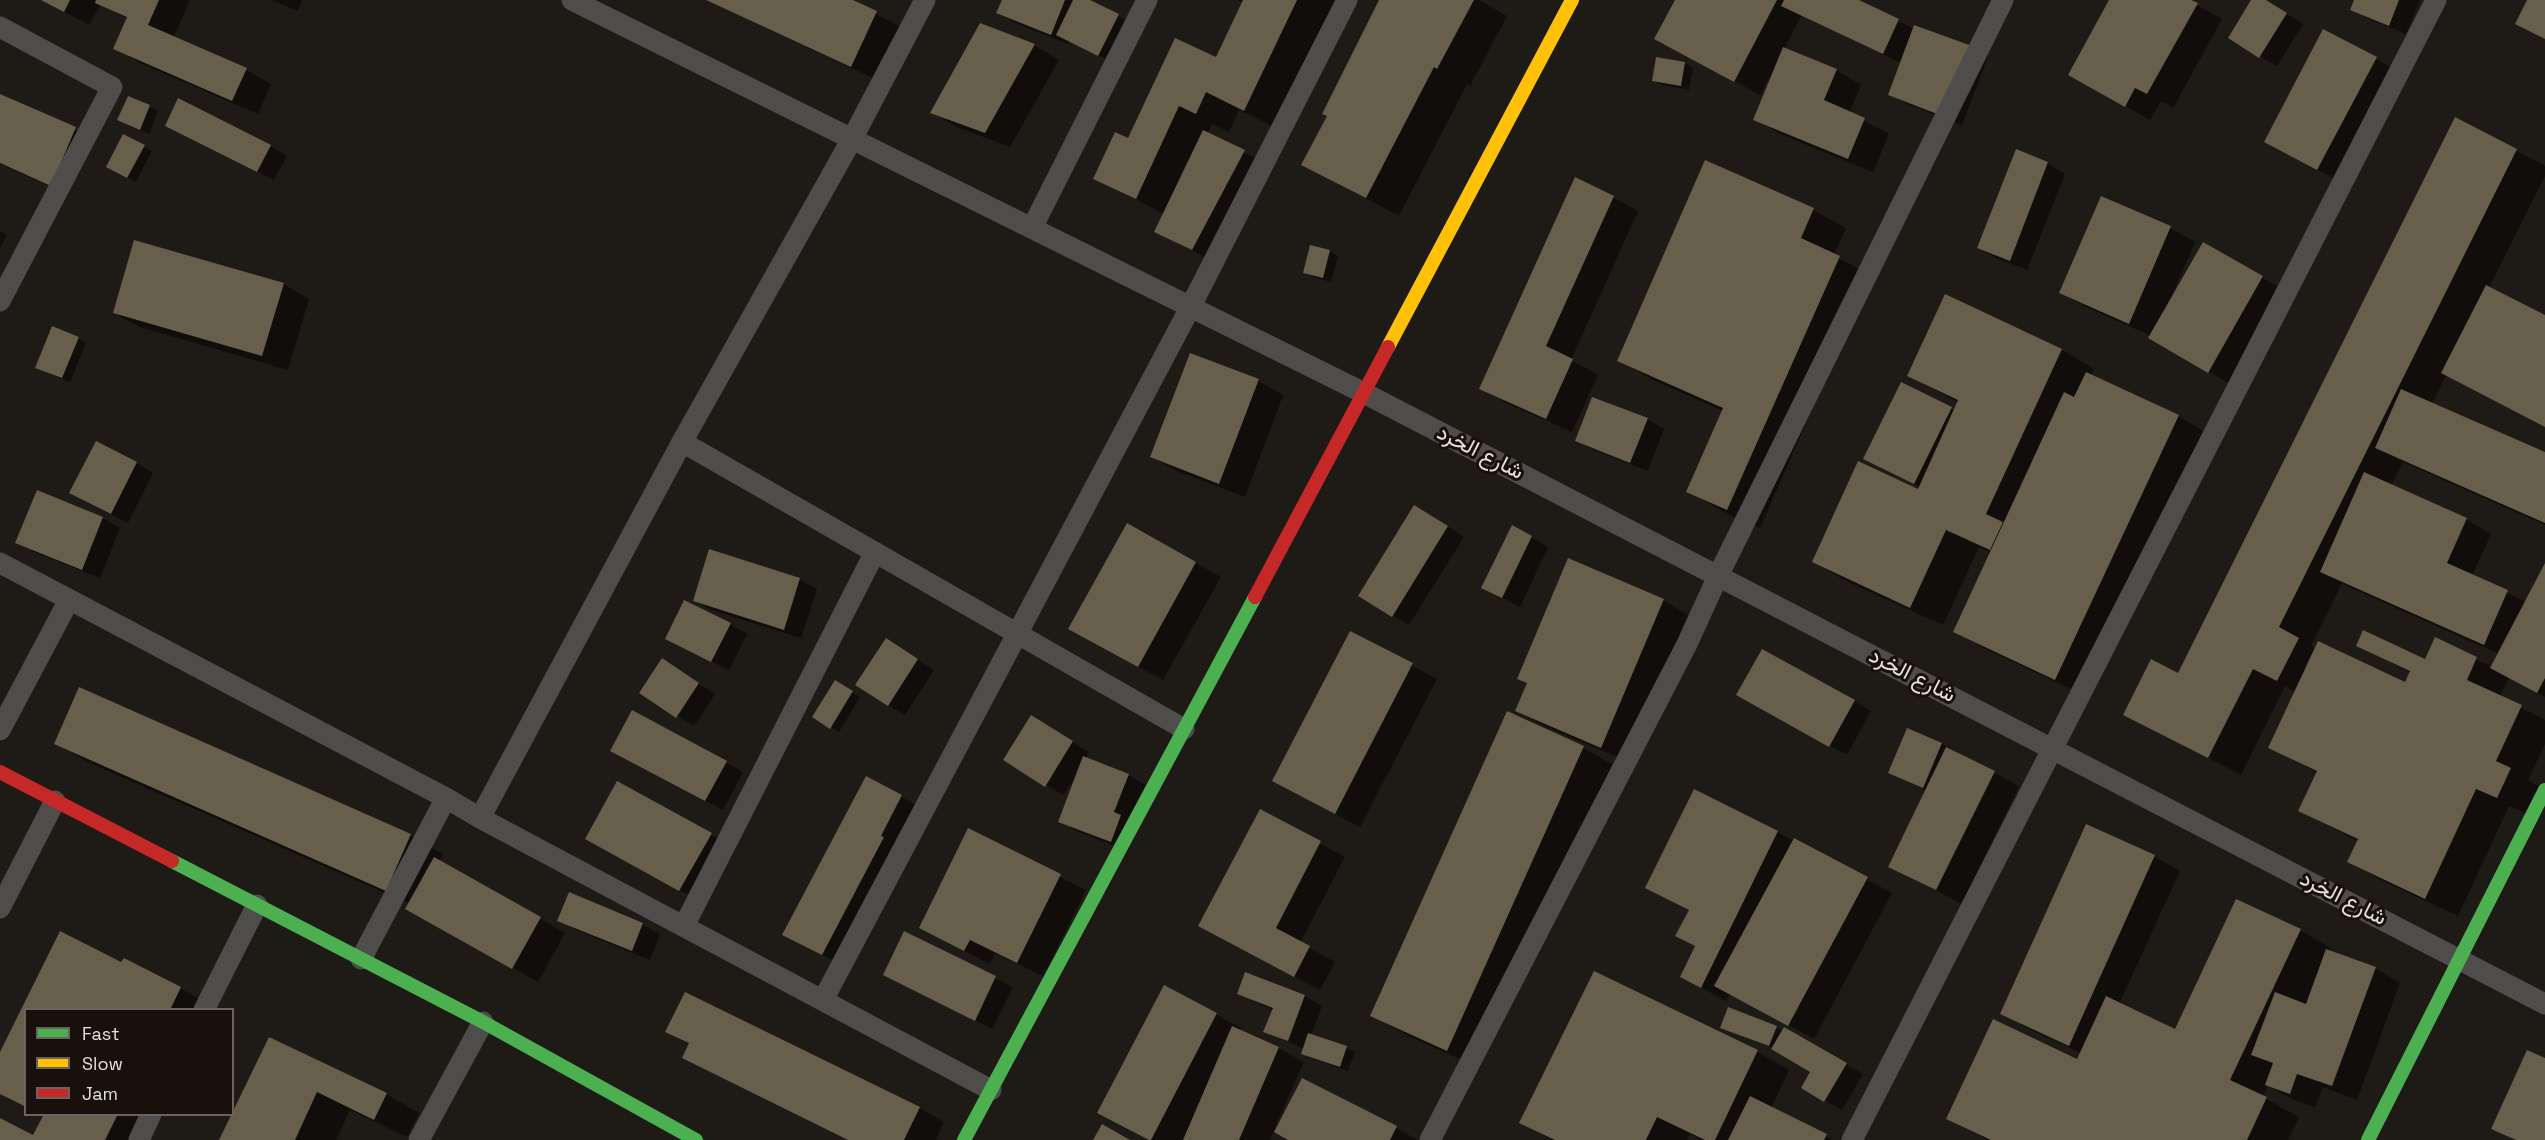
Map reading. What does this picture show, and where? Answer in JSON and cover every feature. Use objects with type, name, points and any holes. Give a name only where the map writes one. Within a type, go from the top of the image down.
[{"type":"street","points":[[964,1140],[1364,393],[1568,1]]},
{"type":"street","points":[[0,772],[483,1022],[696,1140]]},
{"type":"street","points":[[2368,1140],[2545,790]]},
{"type":"lane","name":"شارع الخرد","points":[[572,0],[1364,393],[2545,1004]]},
{"type":"lane","points":[[480,818],[682,442],[852,139],[925,0]]},
{"type":"lane","points":[[1032,228],[1147,0]]},
{"type":"lane","points":[[823,1000],[1191,306],[1347,0]]},
{"type":"lane","points":[[1430,1140],[1687,644],[1718,576],[2003,0]]},
{"type":"lane","points":[[1852,1140],[2436,0]]},
{"type":"lane","points":[[0,27],[112,87],[0,301]]},
{"type":"lane","points":[[682,442],[1184,729]]},
{"type":"lane","points":[[684,926],[875,552]]},
{"type":"lane","points":[[0,563],[446,798],[991,1090]]},
{"type":"lane","points":[[0,730],[69,600]]},
{"type":"lane","points":[[361,959],[446,798]]},
{"type":"lane","points":[[0,908],[55,801]]},
{"type":"lane","points":[[205,1008],[257,905]]},
{"type":"lane","points":[[419,1140],[483,1022]]},
{"type":"lane","points":[[139,1140],[151,1116]]},
{"type":"building","points":[[41,0],[70,0],[64,12]]},
{"type":"building","points":[[96,0],[159,0],[148,25],[247,68],[232,101],[113,49],[127,17],[95,3]]},
{"type":"building","points":[[706,0],[853,0],[877,11],[851,67]]},
{"type":"building","points":[[1002,0],[1065,0],[1051,35],[996,13]]},
{"type":"building","points":[[1073,0],[1090,0],[1119,14],[1098,56],[1056,35]]},
{"type":"building","points":[[1243,0],[1297,0],[1244,111],[1206,92],[1196,114],[1179,106],[1136,199],[1093,179],[1115,132],[1128,138],[1175,38],[1216,57]]},
{"type":"building","points":[[1379,0],[1474,0],[1437,69],[1434,67],[1366,198],[1301,165],[1327,116],[1322,114]]},
{"type":"building","points":[[1675,0],[1777,0],[1734,82],[1654,39]]},
{"type":"building","points":[[1784,0],[1859,0],[1899,19],[1883,54],[1781,6]]},
{"type":"building","points":[[2109,0],[2191,0],[2198,3],[2147,94],[2135,88],[2125,107],[2068,75]]},
{"type":"building","points":[[2251,0],[2266,0],[2287,13],[2259,58],[2228,38]]},
{"type":"building","points":[[2354,0],[2399,0],[2389,26],[2350,10]]},
{"type":"building","points":[[2527,0],[2545,0],[2545,39],[2515,24]]},
{"type":"building","points":[[980,23],[1035,44],[985,133],[930,113]]},
{"type":"building","points":[[1914,25],[1972,46],[1945,117],[1888,95]]},
{"type":"building","points":[[2323,29],[2377,57],[2317,170],[2264,142]]},
{"type":"building","points":[[1783,47],[1837,69],[1824,100],[1865,118],[1848,159],[1753,120]]},
{"type":"building","points":[[1656,57],[1685,62],[1681,86],[1652,81]]},
{"type":"building","points":[[0,94],[76,127],[51,186],[0,163]]},
{"type":"building","points":[[128,96],[150,105],[140,130],[117,120]]},
{"type":"building","points":[[178,98],[271,145],[257,172],[165,126]]},
{"type":"building","points":[[2455,117],[2517,149],[2279,627],[2299,638],[2277,681],[2253,669],[2208,758],[2123,715],[2151,659],[2178,673]]},
{"type":"building","points":[[1203,130],[1245,150],[1192,250],[1154,232]]},
{"type":"building","points":[[123,134],[145,145],[127,178],[106,167]]},
{"type":"building","points":[[2016,149],[2048,162],[2010,261],[1977,248]]},
{"type":"building","points":[[1705,160],[1814,208],[1801,238],[1840,256],[1727,510],[1686,492],[1723,408],[1617,361]]},
{"type":"building","points":[[1575,177],[1614,196],[1546,346],[1573,359],[1546,419],[1479,389]]},
{"type":"building","points":[[2101,196],[2171,226],[2129,324],[2059,293]]},
{"type":"building","points":[[134,240],[284,283],[262,356],[113,313]]},
{"type":"building","points":[[2203,242],[2263,276],[2208,373],[2148,338]]},
{"type":"building","points":[[1310,245],[1330,250],[1323,278],[1303,273]]},
{"type":"building","points":[[2486,285],[2545,315],[2545,427],[2441,373]]},
{"type":"building","points":[[1945,294],[2062,349],[1986,514],[2003,522],[1990,550],[1946,530],[1910,608],[1812,562],[1858,461],[1918,489],[1958,400],[1907,376]]},
{"type":"building","points":[[52,326],[79,337],[62,378],[35,368]]},
{"type":"building","points":[[1190,353],[1259,379],[1219,484],[1150,457]]},
{"type":"building","points":[[2086,372],[2179,415],[2055,680],[1953,632],[2064,392],[2074,397]]},
{"type":"building","points":[[1901,382],[1952,407],[1914,484],[1863,459]]},
{"type":"building","points":[[2401,389],[2545,452],[2545,523],[2375,448]]},
{"type":"building","points":[[1592,397],[1648,418],[1630,463],[1575,441]]},
{"type":"building","points":[[96,441],[137,462],[111,514],[69,493]]},
{"type":"building","points":[[2364,472],[2467,518],[2447,563],[2508,590],[2484,645],[2320,572]]},
{"type":"building","points":[[37,490],[103,517],[82,570],[15,543]]},
{"type":"building","points":[[1414,505],[1448,526],[1392,617],[1358,596]]},
{"type":"building","points":[[1127,523],[1196,562],[1138,667],[1068,629]]},
{"type":"building","points":[[1512,525],[1532,536],[1502,598],[1481,588]]},
{"type":"building","points":[[709,549],[800,578],[784,630],[693,601]]},
{"type":"building","points":[[1568,558],[1664,599],[1601,748],[1515,711],[1527,683],[1517,679]]},
{"type":"building","points":[[2545,563],[2545,678],[2537,693],[2490,668]]},
{"type":"building","points":[[684,600],[731,623],[711,662],[665,639]]},
{"type":"building","points":[[2363,630],[2425,659],[2435,637],[2477,657],[2467,680],[2522,705],[2496,761],[2511,768],[2497,798],[2476,789],[2425,899],[2347,862],[2358,839],[2298,811],[2317,771],[2268,748],[2318,641],[2405,682],[2410,671],[2356,646]]},
{"type":"building","points":[[1350,631],[1413,663],[1335,814],[1272,781]]},
{"type":"building","points":[[886,638],[918,659],[888,706],[855,685]]},
{"type":"building","points":[[1762,649],[1855,700],[1829,747],[1736,695]]},
{"type":"building","points":[[662,658],[699,683],[676,718],[639,693]]},
{"type":"building","points":[[835,680],[853,691],[830,729],[812,717]]},
{"type":"building","points":[[79,687],[411,834],[386,891],[54,744]]},
{"type":"building","points":[[632,710],[727,761],[705,801],[610,751]]},
{"type":"building","points":[[1507,711],[1584,746],[1447,1051],[1370,1016]]},
{"type":"building","points":[[1031,715],[1073,741],[1045,787],[1003,760]]},
{"type":"building","points":[[1907,728],[1942,743],[1923,788],[1888,773]]},
{"type":"building","points":[[1946,747],[1995,771],[1936,890],[1888,867]]},
{"type":"building","points":[[1083,756],[1129,774],[1114,812],[1121,815],[1111,842],[1058,822]]},
{"type":"building","points":[[866,776],[902,795],[881,836],[884,837],[822,955],[782,935]]},
{"type":"building","points":[[617,781],[712,833],[679,891],[585,839]]},
{"type":"building","points":[[1694,789],[1778,831],[1701,988],[1680,977],[1695,946],[1675,936],[1689,910],[1645,888]]},
{"type":"building","points":[[1260,809],[1321,841],[1276,928],[1310,946],[1294,977],[1198,926]]},
{"type":"building","points":[[2086,824],[2155,855],[2069,1046],[2000,1014]]},
{"type":"building","points":[[968,828],[1061,874],[1017,963],[970,940],[964,951],[919,928]]},
{"type":"building","points":[[1794,838],[1868,877],[1788,1026],[1714,986]]},
{"type":"building","points":[[434,857],[541,917],[512,969],[405,909]]},
{"type":"building","points":[[569,892],[643,923],[632,951],[557,921]]},
{"type":"building","points":[[2236,899],[2301,929],[2230,1080],[2267,1097],[2247,1140],[1991,1140],[1946,1119],[1993,1019],[2077,1059],[2106,996],[2175,1029]]},
{"type":"building","points":[[60,931],[121,962],[124,958],[181,987],[171,1008],[24,1008],[24,1106],[0,1094],[0,1052]]},
{"type":"building","points":[[904,931],[996,976],[975,1021],[883,975]]},
{"type":"building","points":[[2326,949],[2376,967],[2332,1086],[2297,1074],[2290,1094],[2265,1085],[2273,1063],[2251,1055],[2275,992],[2306,1004]]},
{"type":"building","points":[[1594,971],[1758,1050],[1715,1140],[1705,1140],[1657,1117],[1646,1140],[1555,1140],[1519,1123]]},
{"type":"building","points":[[1245,972],[1305,995],[1288,1041],[1263,1032],[1273,1008],[1237,994]]},
{"type":"building","points":[[1164,985],[1217,1013],[1149,1140],[1097,1113]]},
{"type":"building","points":[[685,992],[920,1107],[904,1140],[848,1140],[682,1058],[689,1043],[665,1032]]},
{"type":"building","points":[[1728,1007],[1777,1026],[1769,1046],[1720,1028]]},
{"type":"building","points":[[1232,1026],[1279,1047],[1239,1140],[1183,1140]]},
{"type":"building","points":[[1784,1027],[1847,1063],[1824,1102],[1801,1088],[1810,1072],[1771,1049]]},
{"type":"building","points":[[1308,1033],[1347,1046],[1340,1067],[1301,1054]]},
{"type":"building","points":[[269,1037],[387,1093],[374,1120],[317,1092],[295,1140],[219,1140],[231,1116],[234,1116],[234,1109]]},
{"type":"building","points":[[2527,1050],[2545,1058],[2545,1140],[2516,1140],[2491,1129]]},
{"type":"building","points":[[1302,1078],[1397,1126],[1390,1140],[1288,1140],[1274,1132]]},
{"type":"building","points":[[1750,1096],[1827,1134],[1824,1140],[1728,1140]]},
{"type":"building","points":[[43,1116],[117,1116],[105,1140],[0,1140],[0,1118],[33,1135]]},
{"type":"building","points":[[1102,1124],[1130,1140],[1093,1140]]},
{"type":"traffic: fast","points":[[964,1140],[1255,597]]},
{"type":"traffic: fast","points":[[2368,1140],[2545,790]]},
{"type":"traffic: fast","points":[[172,861],[483,1022],[696,1140]]},
{"type":"traffic: slow","points":[[1388,347],[1572,0]]},
{"type":"traffic: jam","points":[[1255,597],[1388,347]]},
{"type":"traffic: jam","points":[[0,772],[172,861]]}]
